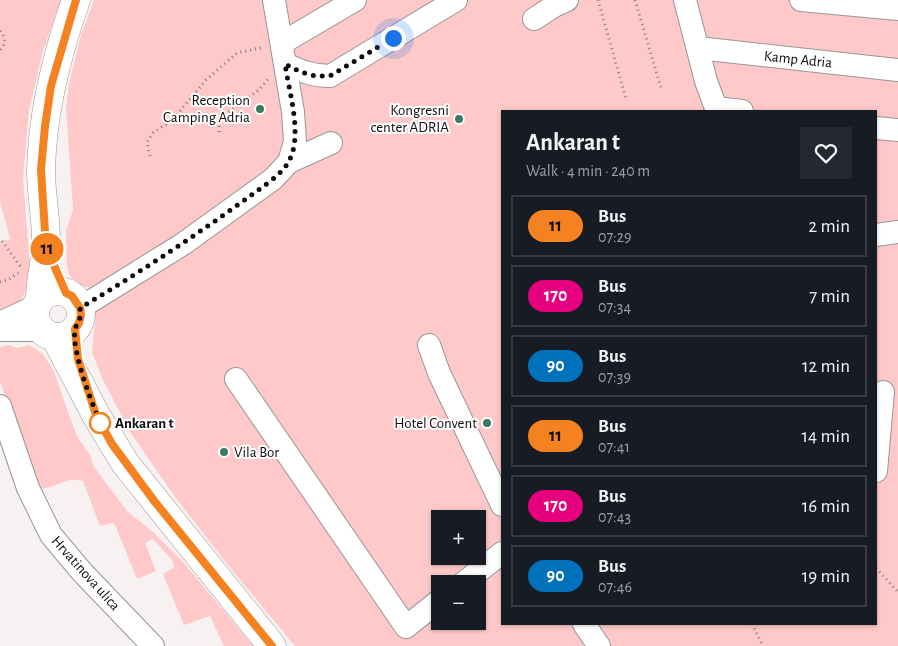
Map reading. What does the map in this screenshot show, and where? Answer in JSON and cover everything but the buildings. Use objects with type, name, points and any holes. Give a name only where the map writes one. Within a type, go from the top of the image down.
[{"type":"main road","points":[[76,0],[51,86],[41,170],[46,247],[56,315],[96,415],[125,464],[272,646]]},
{"type":"street","points":[[274,0],[293,112],[295,142],[289,162]]},
{"type":"street","points":[[284,53],[355,0]]},
{"type":"street","points":[[284,53],[301,72],[315,76],[330,76],[456,0]]},
{"type":"street","points":[[534,19],[567,0]]},
{"type":"street","points":[[685,0],[706,81],[716,109],[729,110]]},
{"type":"street","points":[[801,0],[898,9]]},
{"type":"street","name":"Kamp Adria","points":[[698,48],[898,70]]},
{"type":"street","points":[[877,128],[898,130]]},
{"type":"street","points":[[0,330],[56,315],[183,244],[273,179],[289,162],[330,143]]},
{"type":"street","points":[[877,235],[898,232]]},
{"type":"street","points":[[0,323],[56,315]]},
{"type":"street","points":[[429,345],[439,373],[501,503]]},
{"type":"street","points":[[236,379],[406,626],[431,607]]},
{"type":"street","points":[[877,463],[886,388]]},
{"type":"street","name":"Hrvatinova ulica","points":[[0,406],[28,488],[51,535],[82,572],[153,646]]},
{"type":"street","points":[[474,575],[501,554]]},
{"type":"street","points":[[585,625],[600,646]]},
{"type":"path","points":[[598,0],[626,99]]},
{"type":"path","points":[[635,0],[661,88]]},
{"type":"path","points":[[0,31],[5,39],[0,50]]},
{"type":"path","points":[[150,156],[148,142],[153,133],[179,112],[206,80],[237,53],[284,53]]},
{"type":"path","points":[[219,132],[219,119],[259,90]]},
{"type":"path","points":[[0,282],[8,280],[23,270],[2,241]]},
{"type":"path","points":[[877,569],[898,592]]},
{"type":"path","points":[[752,625],[763,646]]},
{"type":"shaded area","points":[[0,0],[61,0],[43,51],[29,110],[23,178],[31,280],[21,300],[13,306],[0,309],[0,242],[10,239],[0,201]]},
{"type":"shaded area","points":[[94,0],[898,0],[898,646],[295,646],[231,569],[175,497],[130,432],[102,378],[92,352],[95,322],[90,287],[74,282],[67,266],[66,231],[73,210],[66,108],[69,84],[81,35]]},
{"type":"shaded area","points":[[9,345],[17,348],[29,345],[42,353],[54,371],[78,438],[90,455],[94,467],[127,511],[154,533],[184,563],[253,646],[224,646],[210,616],[184,625],[163,574],[175,567],[172,560],[153,539],[145,543],[156,571],[137,579],[116,527],[113,523],[100,526],[83,481],[66,481],[52,487],[40,489],[0,382],[0,347]]},
{"type":"bus line","name":"11","points":[[76,0],[51,86],[41,170],[46,247],[66,293],[77,301],[80,308],[81,315],[75,329],[78,359],[96,415],[125,464],[272,646]]},
{"type":"place","name":"Reception Camping Adria","points":[[260,109]]},
{"type":"place","name":"Kongresni center ADRIA","points":[[459,119]]},
{"type":"place","name":"Ankaran t","points":[[100,423]]},
{"type":"place","name":"Hotel Convent","points":[[487,423]]},
{"type":"place","name":"Vila Bor","points":[[224,452]]},
{"type":"route","points":[[100,423],[104,430],[96,415],[78,359],[75,329],[81,315],[80,308],[183,244],[273,179],[289,162],[295,142],[293,112],[285,64],[315,76],[330,76],[393,38]]}]
